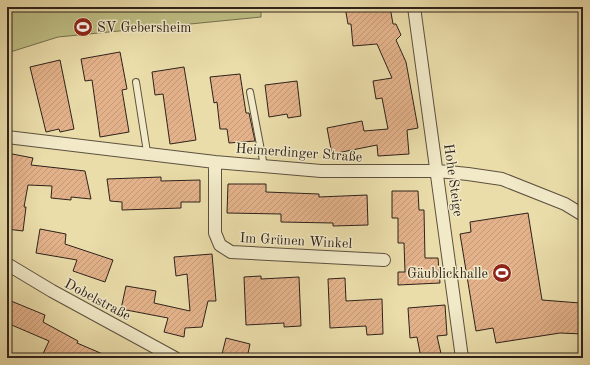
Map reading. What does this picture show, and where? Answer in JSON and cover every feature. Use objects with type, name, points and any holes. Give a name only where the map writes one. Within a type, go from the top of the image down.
[{"type":"street","name":"Hohe Steige","points":[[414,7],[438,172],[462,358]]},
{"type":"street","name":"Heimerdinger Straße","points":[[7,137],[147,152],[215,162],[321,171],[438,172],[502,178],[565,204],[583,215]]},
{"type":"street","name":"Im Grünen Winkel","points":[[215,162],[215,233],[220,245],[231,252],[384,260]]},
{"type":"street","name":"Dobelstraße","points":[[7,264],[52,291],[175,358]]},
{"type":"lane","points":[[136,82],[147,152]]},
{"type":"lane","points":[[250,92],[264,166]]},
{"type":"green space","name":"SV Gebersheim","points":[[7,7],[261,7],[261,17],[58,37],[7,53]]},
{"type":"building","points":[[345,7],[390,7],[393,24],[396,24],[401,35],[396,40],[406,62],[418,128],[407,130],[409,154],[378,156],[377,145],[332,154],[327,128],[362,121],[364,131],[388,129],[382,98],[376,99],[373,81],[392,78],[377,44],[353,46],[351,24],[348,24]]},
{"type":"building","points":[[120,52],[127,89],[122,90],[129,132],[100,137],[92,80],[85,81],[81,59]]},
{"type":"building","points":[[60,60],[74,129],[60,132],[59,129],[46,132],[30,67]]},
{"type":"building","points":[[184,67],[196,140],[170,144],[163,94],[155,95],[152,72]]},
{"type":"building","points":[[240,74],[246,113],[249,113],[255,141],[229,143],[227,129],[220,129],[217,102],[214,103],[210,77]]},
{"type":"building","points":[[297,81],[301,116],[288,118],[287,114],[269,117],[265,85]]},
{"type":"building","points":[[7,153],[33,158],[31,165],[85,171],[91,199],[71,197],[71,200],[51,198],[52,186],[28,185],[24,207],[26,207],[23,231],[7,229]]},
{"type":"building","points":[[161,177],[161,181],[200,180],[200,202],[181,202],[181,208],[122,210],[122,202],[110,201],[107,179]]},
{"type":"building","points":[[228,184],[266,184],[266,192],[319,194],[319,197],[367,195],[368,225],[333,226],[333,223],[281,222],[281,214],[227,213]]},
{"type":"building","points":[[392,191],[418,191],[419,210],[424,210],[425,258],[438,258],[440,283],[398,285],[398,272],[405,272],[404,243],[398,243],[398,218],[392,218]]},
{"type":"building","name":"Gäublickhalle","points":[[528,213],[542,300],[580,303],[580,308],[583,308],[583,334],[560,333],[496,343],[493,328],[476,331],[460,234],[471,232],[470,222]]},
{"type":"building","points":[[40,229],[66,234],[65,244],[113,260],[105,282],[73,271],[77,260],[36,253]]},
{"type":"building","points":[[212,254],[216,301],[208,301],[202,327],[185,328],[184,337],[164,332],[168,318],[121,309],[126,286],[156,291],[154,303],[190,311],[187,274],[176,276],[174,257]]},
{"type":"building","points":[[261,276],[261,279],[299,277],[301,326],[284,327],[284,323],[246,325],[244,277]]},
{"type":"building","points":[[345,278],[346,301],[382,299],[383,334],[367,335],[366,326],[330,328],[328,279]]},
{"type":"building","points":[[11,301],[45,315],[43,322],[78,341],[77,343],[112,358],[41,358],[49,341],[7,323],[7,311]]},
{"type":"building","points":[[445,305],[447,335],[437,336],[442,358],[421,358],[417,337],[410,338],[408,308]]},
{"type":"building","points":[[226,338],[250,344],[247,358],[221,358]]},
{"type":"place","name":"SV Gebersheim","points":[[83,27]]},
{"type":"place","name":"Gäublickhalle","points":[[502,273]]}]
